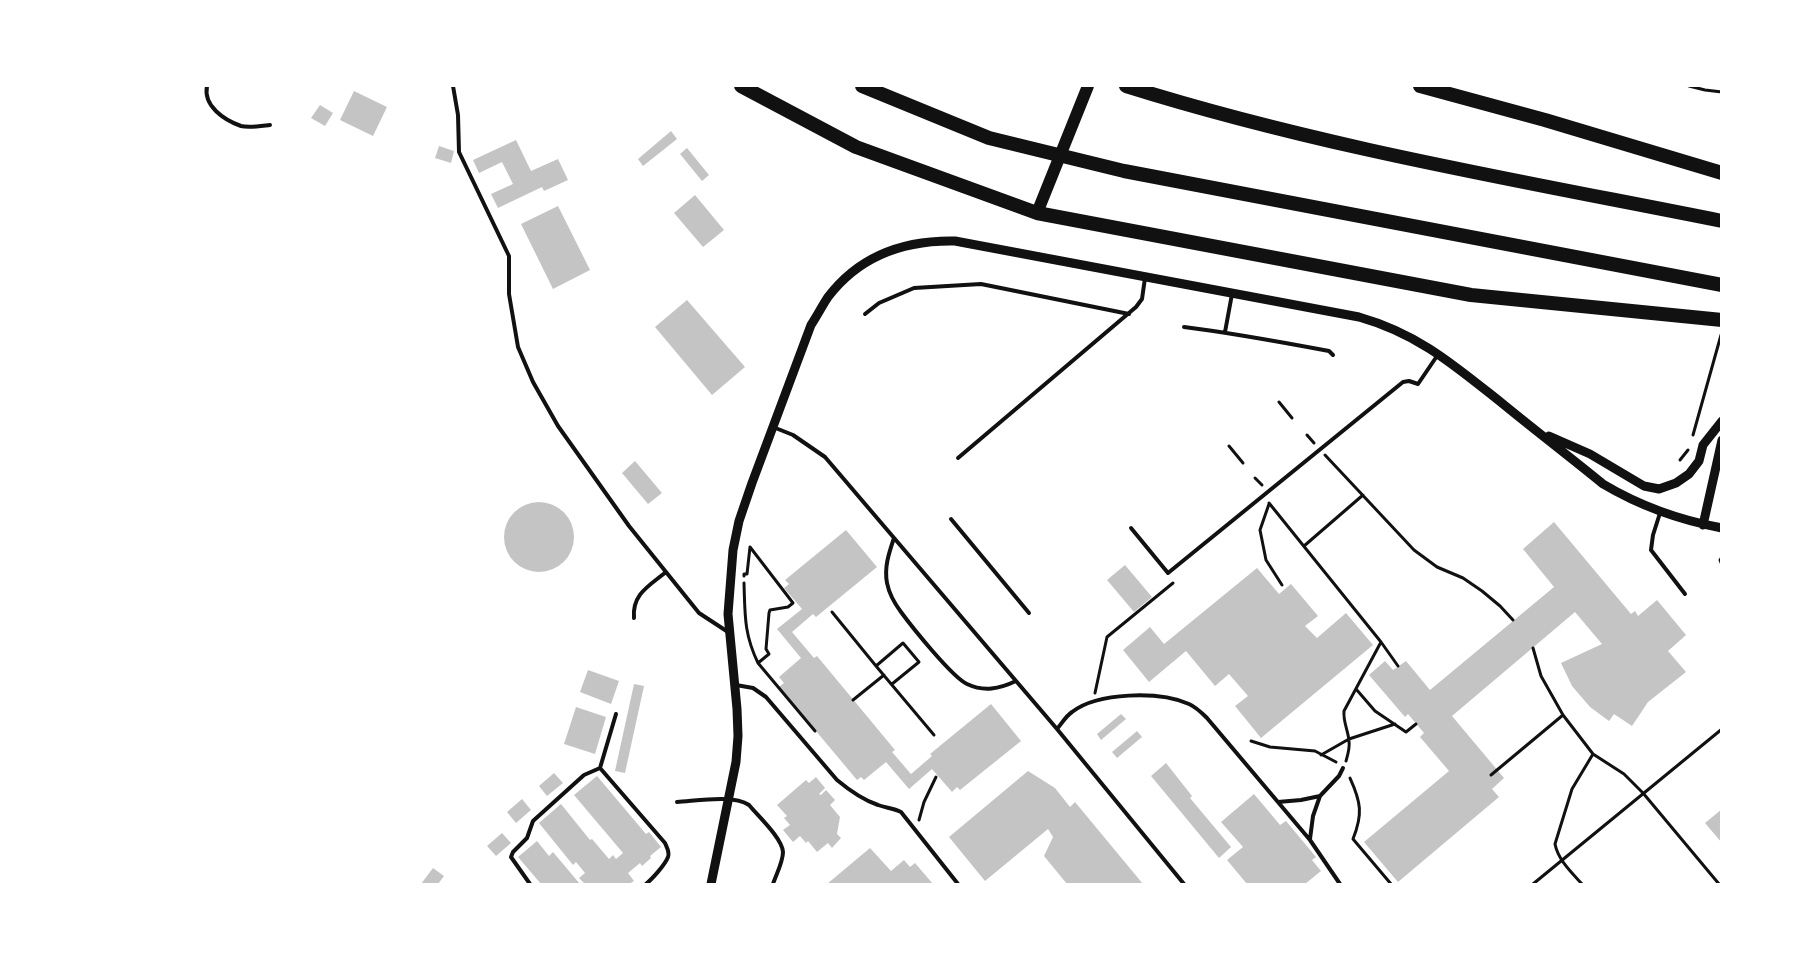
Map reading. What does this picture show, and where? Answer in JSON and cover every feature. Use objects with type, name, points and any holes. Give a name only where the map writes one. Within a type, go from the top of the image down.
[{"type":"highway","points":[[741,86],[856,147],[1037,213],[1471,295],[1722,321]]},
{"type":"highway","points":[[862,86],[989,138],[1124,171],[1722,285]]},
{"type":"highway","points":[[1126,86],[1329,142],[1720,221]]},
{"type":"highway","points":[[1420,86],[1545,120],[1722,173]]},
{"type":"main road","points":[[1037,213],[1088,86]]},
{"type":"street","points":[[711,885],[736,762],[738,736],[728,614],[733,550],[740,521],[811,325],[828,297],[844,280],[862,265],[884,253],[906,245],[931,241],[955,241],[1381,323],[1416,339],[1440,354],[1603,484],[1628,499],[1660,512],[1703,525],[1722,528]]},
{"type":"street","points":[[1534,429],[1590,454],[1644,486],[1659,489],[1676,483],[1689,474],[1699,461],[1703,445],[1722,421]]},
{"type":"street","points":[[1703,525],[1722,440]]},
{"type":"lane","points":[[207,86],[205,89],[216,114],[243,127],[270,125]]},
{"type":"lane","points":[[453,86],[458,115],[459,152],[509,256],[509,294],[518,347],[533,382],[558,426],[629,526],[699,613],[731,634]]},
{"type":"lane","points":[[958,458],[1129,314],[1142,299],[1146,278]]},
{"type":"lane","points":[[865,314],[879,303],[914,288],[981,284],[1129,314]]},
{"type":"lane","points":[[1225,332],[1232,294]]},
{"type":"lane","points":[[1184,327],[1329,351],[1333,355]]},
{"type":"lane","points":[[1131,528],[1168,573],[1403,382],[1418,384],[1440,354]]},
{"type":"lane","points":[[773,426],[793,435],[825,456],[1057,729],[1184,885]]},
{"type":"lane","points":[[1660,512],[1651,550],[1685,594]]},
{"type":"lane","points":[[951,519],[1029,613]]},
{"type":"lane","points":[[894,537],[887,556],[887,584],[900,612],[955,676],[966,684],[981,689],[992,689],[1004,687],[1016,681]]},
{"type":"lane","points":[[634,618],[633,608],[639,595],[666,572]]},
{"type":"lane","points":[[735,685],[753,688],[766,697],[837,780],[849,790],[878,805],[901,812],[958,885]]},
{"type":"lane","points":[[1057,729],[1072,712],[1096,701],[1118,695],[1145,695],[1187,703],[1200,711],[1278,801],[1310,840],[1341,885]]},
{"type":"lane","points":[[530,885],[511,857],[513,852],[527,838],[533,821],[584,776],[600,768],[616,714]]},
{"type":"lane","points":[[600,768],[665,843],[668,857],[646,885]]},
{"type":"lane","points":[[1310,840],[1313,816],[1320,796],[1339,776],[1343,768]]},
{"type":"lane","points":[[1278,801],[1320,796]]},
{"type":"lane","points":[[677,802],[729,799],[746,802],[779,841],[783,850],[774,885]]},
{"type":"path","points":[[1689,86],[1722,92]]},
{"type":"path","points":[[1680,460],[1692,443],[1722,333]]},
{"type":"path","points":[[1279,402],[1292,418]]},
{"type":"path","points":[[1307,435],[1414,550],[1437,567],[1463,578],[1482,591],[1514,620]]},
{"type":"path","points":[[1228,446],[1243,463]]},
{"type":"path","points":[[1304,546],[1363,495]]},
{"type":"path","points":[[1282,585],[1266,560],[1260,530],[1269,503],[1398,666]]},
{"type":"path","points":[[758,663],[769,654],[766,649],[770,610],[788,607],[793,603],[750,547],[747,574],[744,574],[745,619],[750,646],[758,663],[815,731]]},
{"type":"path","points":[[1722,557],[1720,560],[1722,565]]},
{"type":"path","points":[[1096,701],[1095,689],[1107,637],[1148,604]]},
{"type":"path","points":[[832,612],[934,735]]},
{"type":"path","points":[[1343,768],[1350,748],[1344,711],[1381,642]]},
{"type":"path","points":[[876,666],[903,643],[919,662],[892,684]]},
{"type":"path","points":[[1533,648],[1541,676],[1563,715],[1593,754],[1624,774],[1643,792],[1719,885]]},
{"type":"path","points":[[854,700],[884,675]]},
{"type":"path","points":[[1356,689],[1375,711],[1406,732],[1416,724]]},
{"type":"path","points":[[1491,775],[1563,715]]},
{"type":"path","points":[[1321,754],[1349,740],[1395,724]]},
{"type":"path","points":[[1533,885],[1722,729]]},
{"type":"path","points":[[1251,741],[1270,747],[1315,752],[1346,770],[1359,797],[1360,822],[1353,839],[1391,885]]},
{"type":"path","points":[[1582,885],[1562,861],[1555,844],[1572,789],[1593,754]]},
{"type":"path","points":[[916,831],[924,802],[936,777]]},
{"type":"building","points":[[354,91],[387,107],[373,136],[340,120]]},
{"type":"building","points":[[320,105],[333,113],[325,126],[311,118]]},
{"type":"building","points":[[671,131],[677,139],[643,166],[638,159]]},
{"type":"building","points":[[516,140],[531,171],[558,159],[568,180],[544,191],[542,187],[498,208],[491,194],[513,184],[502,162],[479,173],[473,160]]},
{"type":"building","points":[[439,146],[454,151],[451,163],[435,158]]},
{"type":"building","points":[[687,148],[709,175],[702,181],[680,154]]},
{"type":"building","points":[[695,195],[724,230],[703,247],[674,213]]},
{"type":"building","points":[[558,206],[590,270],[553,289],[521,224]]},
{"type":"building","points":[[687,300],[745,367],[712,395],[655,327]]},
{"type":"building","points":[[635,461],[662,493],[648,504],[622,473]]},
{"type":"building","points":[[539,502],[552,505],[564,512],[571,524],[574,537],[571,550],[564,562],[552,569],[539,572],[526,569],[514,562],[507,550],[504,537],[507,524],[514,512],[526,505]]},
{"type":"building","points":[[1554,522],[1631,614],[1635,611],[1638,616],[1657,600],[1686,635],[1668,651],[1686,672],[1648,702],[1632,726],[1614,714],[1609,721],[1590,707],[1572,686],[1561,663],[1602,644],[1575,612],[1452,716],[1504,778],[1492,789],[1499,797],[1398,882],[1364,842],[1449,771],[1420,737],[1424,733],[1408,714],[1405,717],[1369,675],[1385,661],[1393,670],[1406,661],[1430,690],[1554,587],[1523,549]]},
{"type":"building","points":[[846,530],[877,567],[816,617],[813,614],[792,632],[814,658],[817,656],[895,750],[892,752],[911,774],[932,756],[930,754],[991,704],[1021,741],[960,790],[957,787],[952,792],[932,769],[909,789],[886,762],[864,780],[861,777],[857,780],[779,687],[784,683],[779,677],[801,658],[777,629],[802,609],[784,588],[789,584],[785,580]]},
{"type":"building","points":[[1125,565],[1152,597],[1134,612],[1107,580]]},
{"type":"building","points":[[1257,568],[1279,594],[1291,584],[1318,616],[1305,626],[1317,638],[1346,613],[1373,645],[1261,738],[1235,706],[1248,696],[1229,674],[1215,686],[1186,651],[1149,682],[1123,650],[1150,627],[1164,644]]},
{"type":"building","points":[[588,670],[619,681],[611,704],[580,692]]},
{"type":"building","points":[[634,684],[644,686],[625,773],[615,771]]},
{"type":"building","points":[[576,707],[606,717],[595,754],[564,744]]},
{"type":"building","points":[[1121,714],[1126,719],[1101,740],[1097,734]]},
{"type":"building","points":[[1137,731],[1142,737],[1117,758],[1112,752]]},
{"type":"building","points":[[1166,763],[1192,796],[1190,798],[1231,847],[1219,858],[1151,776]]},
{"type":"building","points":[[1028,771],[1055,788],[1070,807],[1075,802],[1143,884],[1067,884],[1044,856],[1053,837],[1048,829],[985,881],[949,837]]},
{"type":"building","points":[[554,773],[563,783],[547,796],[539,786]]},
{"type":"building","points":[[597,776],[646,834],[649,832],[661,847],[642,866],[640,863],[628,873],[634,881],[629,884],[585,884],[579,878],[585,873],[576,862],[573,865],[539,823],[561,804],[590,840],[592,839],[609,859],[613,855],[616,859],[623,853],[574,795]]},
{"type":"building","points":[[816,777],[825,788],[819,794],[821,795],[826,790],[835,800],[830,805],[840,817],[837,834],[841,838],[832,848],[828,843],[817,852],[808,841],[806,843],[800,836],[793,842],[783,830],[790,825],[784,818],[787,816],[777,805],[806,780],[809,783]]},
{"type":"building","points":[[1254,794],[1280,825],[1286,821],[1316,857],[1312,860],[1321,871],[1305,884],[1247,884],[1227,860],[1243,847],[1221,822]]},
{"type":"building","points":[[522,799],[531,810],[516,823],[507,812]]},
{"type":"building","points":[[1722,809],[1722,843],[1705,823]]},
{"type":"building","points":[[502,833],[511,843],[496,856],[487,846]]},
{"type":"building","points":[[537,841],[549,856],[553,852],[580,884],[541,884],[518,857]]},
{"type":"building","points":[[870,848],[891,871],[904,860],[910,867],[915,863],[933,884],[827,884]]},
{"type":"building","points":[[433,868],[444,876],[438,884],[421,884]]}]
